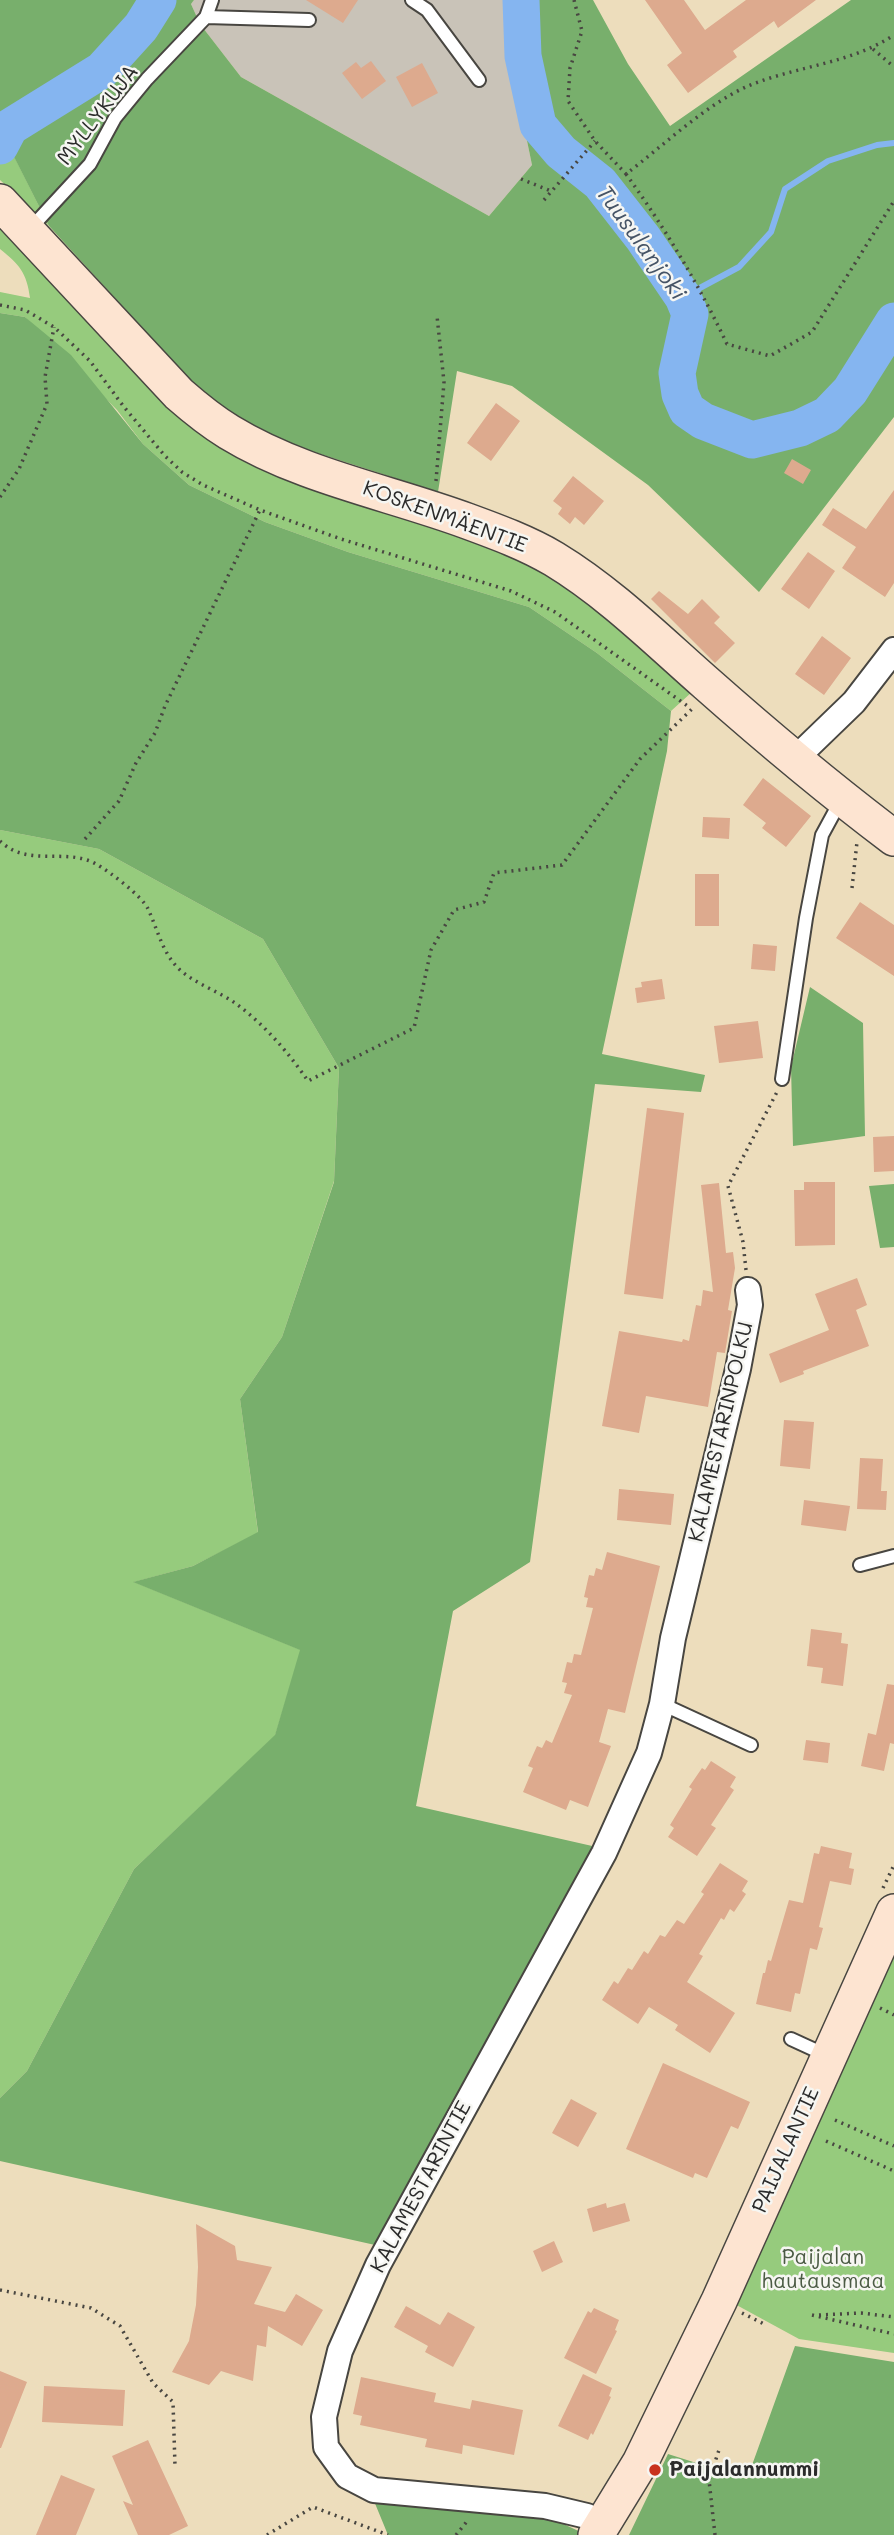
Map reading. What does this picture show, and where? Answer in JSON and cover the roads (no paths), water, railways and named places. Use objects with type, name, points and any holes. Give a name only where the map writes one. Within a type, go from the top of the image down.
[{"type":"street","name":"KOSKENMÄENTIE","points":[[0,202],[179,394],[204,415],[230,433],[274,455],[509,536],[554,559],[611,599],[842,799],[894,838]]},
{"type":"street","points":[[795,759],[854,702],[894,650]]},
{"type":"street","name":"KALAMESTARINPOLKU","points":[[669,1666],[673,1638],[738,1369],[750,1306],[748,1290]]},
{"type":"street","name":"KALAMESTARINTIE","points":[[599,2531],[587,2516],[545,2506],[374,2490],[347,2476],[326,2447],[324,2417],[340,2351],[378,2265],[604,1853],[649,1753],[669,1666]]},
{"type":"street","name":"PAIJALANTIE","points":[[599,2531],[640,2463],[713,2314],[894,1912]]},
{"type":"lane","points":[[212,0],[203,20],[309,20]]},
{"type":"lane","points":[[412,0],[427,10],[479,80]]},
{"type":"lane","name":"MYLLYKUJA","points":[[28,231],[90,164],[115,118],[147,79],[203,20]]},
{"type":"lane","points":[[782,1079],[806,918],[822,835],[842,799]]},
{"type":"lane","points":[[860,1565],[894,1556]]},
{"type":"lane","points":[[662,1704],[751,1745]]},
{"type":"lane","points":[[791,2039],[828,2056]]},
{"type":"waterway","name":"Tuusulanjoki","points":[[0,146],[10,127],[102,70],[141,27],[158,0]]},
{"type":"waterway","name":"Tuusulanjoki","points":[[521,0],[523,56],[538,125],[561,152],[600,183],[643,238],[683,297],[690,314],[677,373],[680,394],[687,410],[703,421],[752,440],[800,428],[827,415],[850,391],[894,321]]},
{"type":"waterway","points":[[683,297],[739,267],[771,232],[785,189],[828,161],[877,145],[894,143]]},
{"type":"place","name":"Paijalannummi","points":[[655,2470]]},
{"type":"park label","name":"Paijalan hautausmaa","points":[[823,2270]]}]
